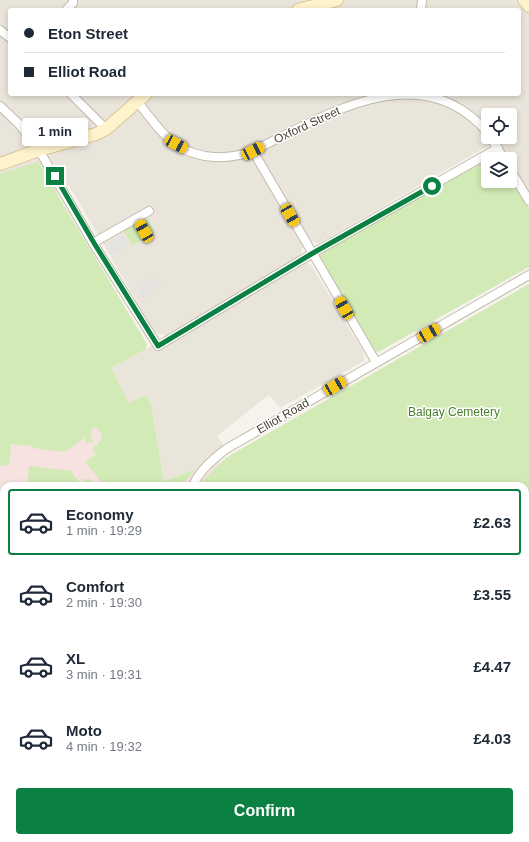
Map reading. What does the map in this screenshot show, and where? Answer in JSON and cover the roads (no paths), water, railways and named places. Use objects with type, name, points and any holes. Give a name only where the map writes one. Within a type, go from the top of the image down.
[{"type":"street","points":[[68,8],[73,3],[73,0]]},
{"type":"street","points":[[306,8],[337,0]]},
{"type":"street","points":[[524,0],[529,6]]},
{"type":"street","points":[[0,30],[8,36]]},
{"type":"street","points":[[73,96],[106,129]]},
{"type":"street","name":"Oxford Street","points":[[142,98],[164,133],[176,144],[191,152],[208,157],[227,158],[253,151],[336,110],[374,98],[387,96]]},
{"type":"street","name":"Oxford Street","points":[[426,96],[455,105],[481,126]]},
{"type":"street","points":[[0,164],[106,129],[142,98]]},
{"type":"street","points":[[0,106],[19,124],[39,150],[94,243],[158,346],[313,253],[498,148]]},
{"type":"street","points":[[495,144],[500,152]]},
{"type":"street","points":[[253,151],[376,362]]},
{"type":"street","points":[[517,181],[529,201]]},
{"type":"street","points":[[94,243],[149,211]]},
{"type":"street","points":[[137,218],[144,231]]},
{"type":"street","name":"Elliot Road","points":[[194,482],[214,459],[226,449],[529,275]]},
{"type":"park label","name":"Balgay Cemetery","points":[[454,412]]}]
